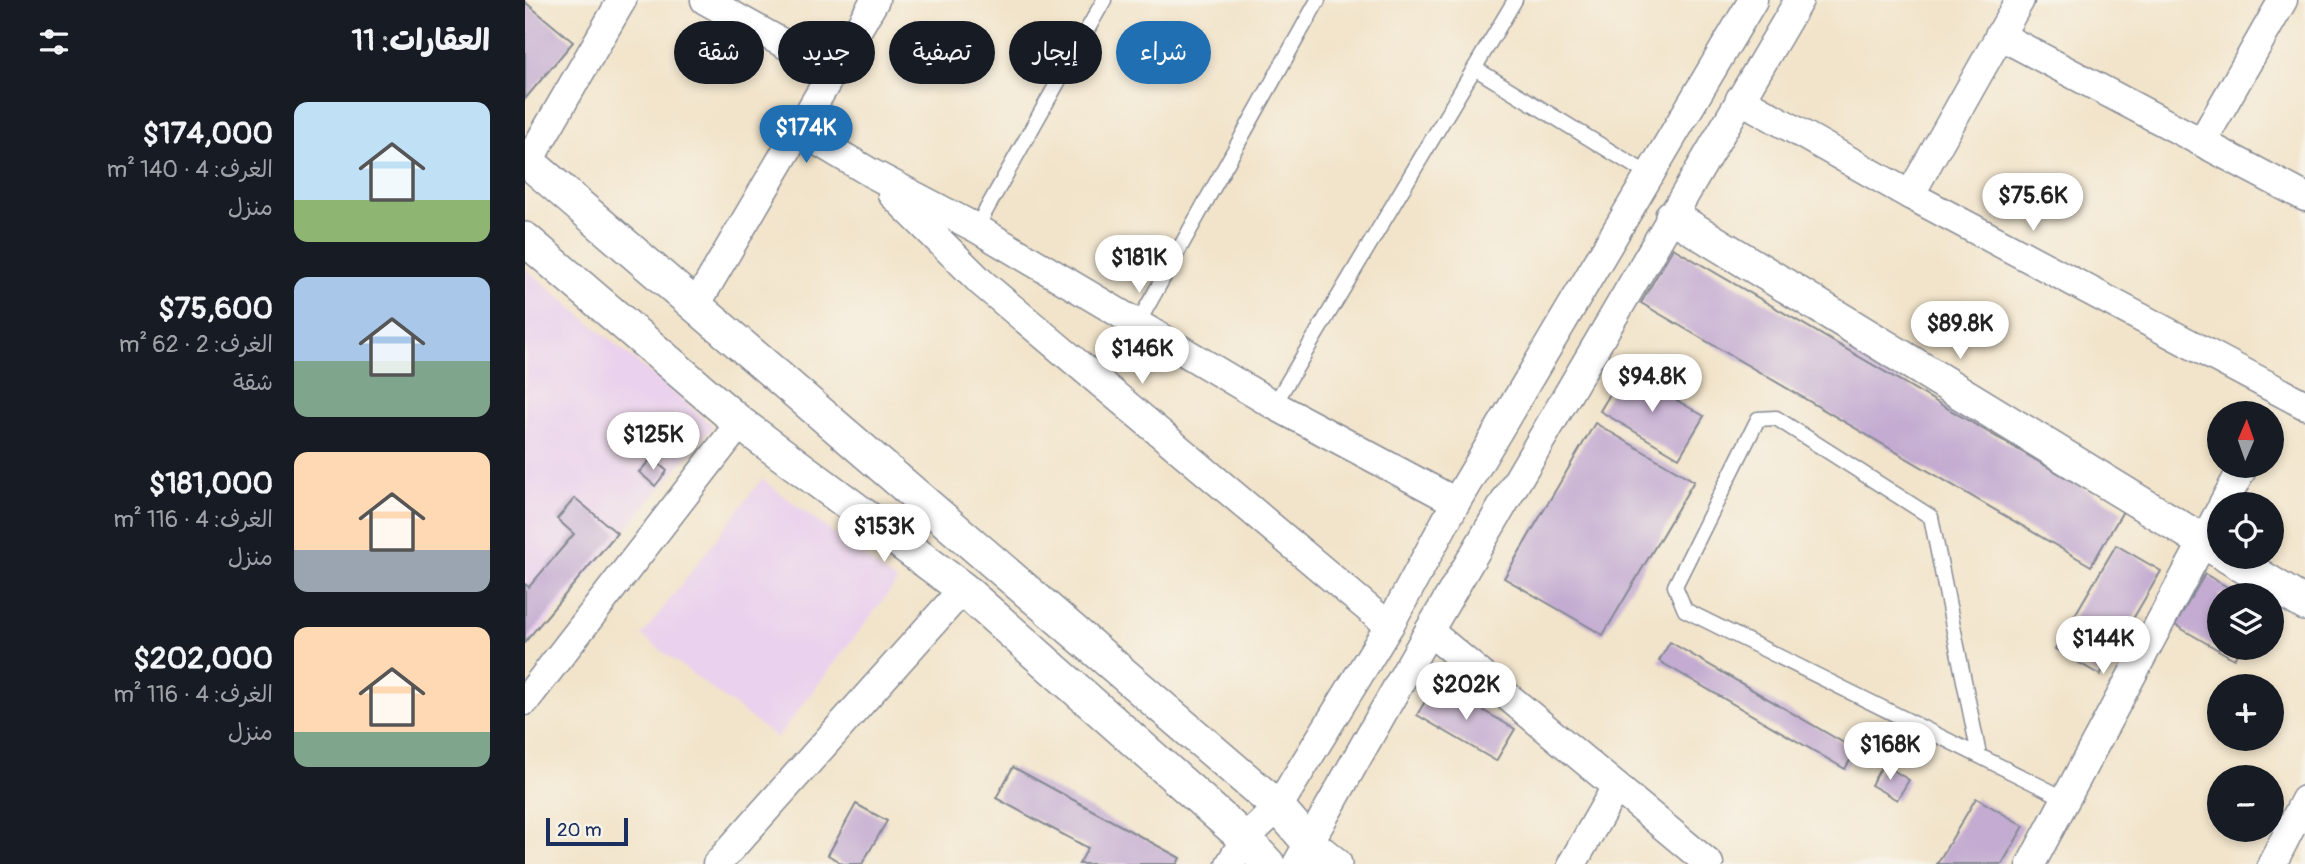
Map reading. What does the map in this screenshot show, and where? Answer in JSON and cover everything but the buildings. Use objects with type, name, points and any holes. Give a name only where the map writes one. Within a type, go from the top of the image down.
[{"type":"street","points":[[622,0],[526,161],[1278,807],[1314,857],[1429,631],[1799,0]]},
{"type":"street","points":[[705,0],[778,40]]},
{"type":"street","points":[[863,21],[875,0]]},
{"type":"street","points":[[1238,852],[1278,807],[1389,626],[1456,502],[1753,0]]},
{"type":"street","points":[[1910,195],[2020,0]]},
{"type":"street","points":[[2202,142],[2283,0]]},
{"type":"street","points":[[1999,35],[2305,197]]},
{"type":"street","points":[[696,305],[826,84]]},
{"type":"street","points":[[1740,99],[2286,404]]},
{"type":"street","points":[[799,130],[871,173],[976,228],[1273,405],[1456,502]]},
{"type":"street","points":[[871,173],[982,284],[1389,626]]},
{"type":"street","points":[[1672,216],[2207,544]]},
{"type":"street","points":[[525,239],[740,423],[963,589],[1238,852],[1268,864]]},
{"type":"street","points":[[529,689],[740,423]]},
{"type":"street","points":[[2031,864],[2066,799],[2207,565]]},
{"type":"street","points":[[2247,569],[2305,604]]},
{"type":"street","points":[[717,864],[963,589]]},
{"type":"street","points":[[1429,631],[1709,864]]},
{"type":"street","points":[[1572,864],[1616,787]]},
{"type":"street","points":[[2272,864],[2305,800]]},
{"type":"lane","points":[[976,228],[1104,0]]},
{"type":"lane","points":[[1139,323],[1318,0]]},
{"type":"lane","points":[[1273,405],[1515,0]]},
{"type":"lane","points":[[1476,69],[1651,176]]},
{"type":"lane","points":[[1979,755],[1931,517],[1776,418],[1758,419],[1675,586],[1685,610],[2066,799]]},
{"type":"shaded area","points":[[525,268],[713,426],[525,649]]},
{"type":"shaded area","points":[[762,479],[897,582],[777,738],[642,636]]}]
